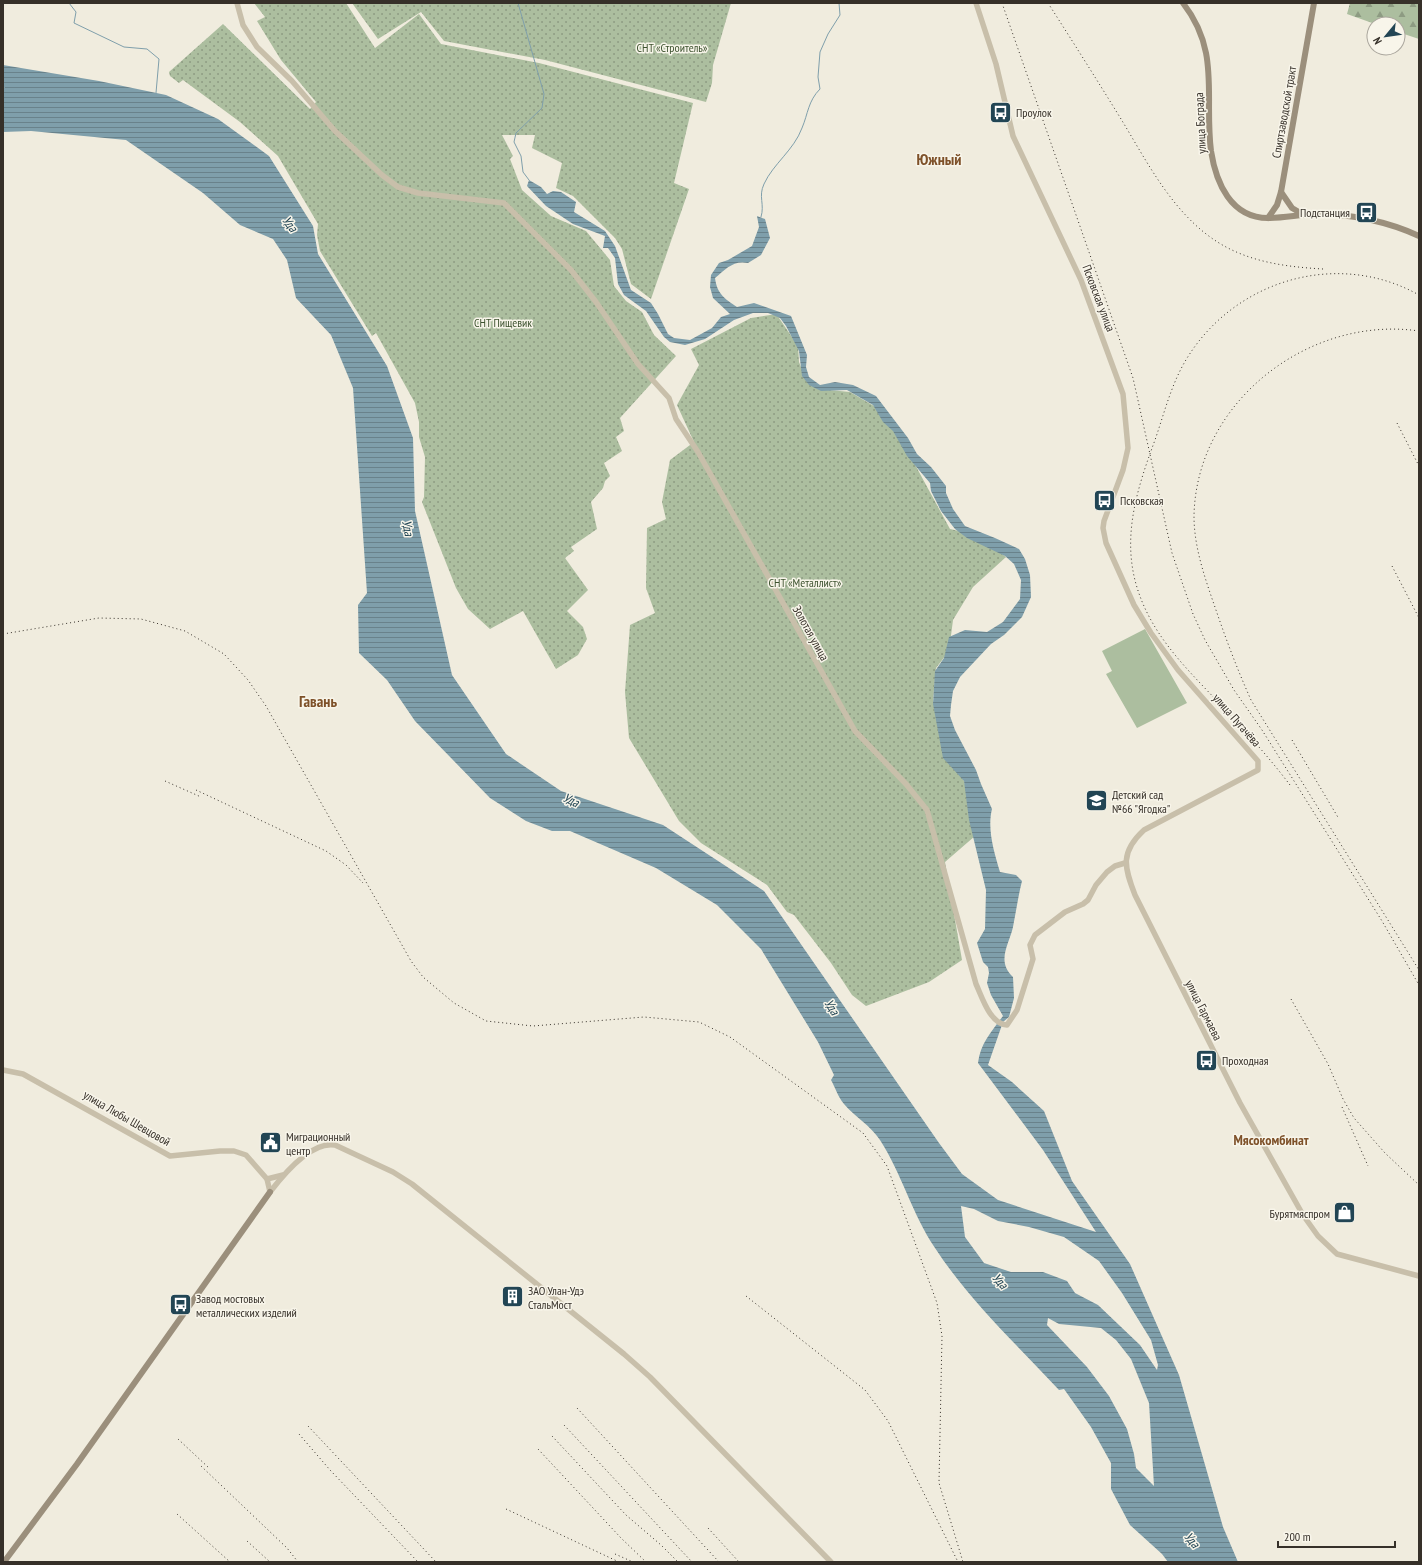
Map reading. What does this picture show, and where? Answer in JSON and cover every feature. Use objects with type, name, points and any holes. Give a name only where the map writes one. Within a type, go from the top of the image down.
[{"type":"main road","name":"улица Бограда","points":[[1183,3],[1201,32],[1208,57],[1211,148],[1217,177],[1228,199],[1236,208],[1253,216],[1268,218],[1322,214],[1365,219],[1392,226],[1419,236]]},
{"type":"main road","name":"Спиртзаводской тракт","points":[[1268,218],[1277,205],[1281,192],[1314,3]]},
{"type":"main road","points":[[1281,192],[1292,208],[1304,215]]},
{"type":"main road","points":[[4,1562],[77,1464],[270,1192]]},
{"type":"street","name":"Золотая улица","points":[[237,3],[243,25],[256,48],[292,81],[335,131],[382,175],[398,187],[418,193],[504,203],[571,270],[596,302],[638,364],[669,398],[676,419],[698,452],[848,720],[855,731],[926,808],[938,845],[976,984],[984,1001],[996,1020],[1003,1024],[1010,1023],[1017,1010],[1033,959],[1030,945],[1035,936],[1065,912],[1083,904],[1107,872],[1115,866],[1126,863]]},
{"type":"street","name":"Псковская улица","points":[[976,3],[996,64],[1013,136],[1081,280],[1123,394],[1128,448],[1123,470],[1103,528],[1106,543],[1134,605]]},
{"type":"street","name":"улица Пугачёва","points":[[1130,846],[1138,835],[1152,824],[1258,770],[1254,756],[1178,670],[1150,634],[1134,605]]},
{"type":"street","name":"улица Гармаева","points":[[1130,846],[1126,863],[1127,873],[1135,895],[1240,1104],[1303,1215],[1318,1236],[1338,1254],[1419,1276]]},
{"type":"street","name":"улица Любы Шевцовой","points":[[3,1070],[24,1074],[170,1156],[220,1151],[234,1152],[246,1155],[267,1179]]},
{"type":"street","points":[[270,1192],[283,1175],[296,1163],[328,1144],[335,1144],[393,1172],[412,1184],[650,1377],[831,1562]]},
{"type":"street","points":[[270,1192],[267,1179],[283,1175]]},
{"type":"green space","name":"СНТ Пищевик","points":[[254,3],[346,3],[375,48],[419,14],[441,44],[539,63],[693,103],[674,183],[689,189],[651,299],[631,284],[622,249],[615,238],[573,196],[556,188],[562,163],[532,148],[535,135],[502,135],[513,156],[510,159],[522,190],[551,216],[586,231],[610,260],[614,286],[626,301],[642,312],[654,335],[676,356],[620,418],[624,431],[616,437],[622,451],[604,463],[610,476],[605,481],[603,488],[591,502],[597,529],[571,547],[574,551],[565,558],[588,590],[567,611],[583,627],[587,639],[578,655],[556,669],[523,611],[490,629],[468,609],[456,588],[422,502],[424,497],[425,457],[419,437],[419,422],[415,403],[376,333],[372,336],[320,251],[317,235],[318,224],[278,156],[240,122],[183,80],[179,83],[170,76],[169,72],[223,24],[310,109],[316,102],[281,60],[257,21],[265,17]]},
{"type":"green space","name":"СНТ «Строитель»","points":[[352,3],[731,3],[713,65],[712,83],[706,102],[545,60],[444,41],[421,12],[378,39]]},
{"type":"green space","points":[[1350,3],[1419,3],[1419,39],[1406,35],[1406,16],[1366,16],[1366,21],[1347,14]]},
{"type":"green space","name":"СНТ «Металлист»","points":[[777,315],[798,346],[799,362],[806,380],[829,390],[850,392],[874,406],[900,437],[950,529],[965,533],[980,540],[1006,557],[973,587],[953,620],[949,651],[936,668],[933,700],[947,759],[962,775],[968,794],[975,836],[945,862],[962,960],[929,982],[866,1006],[852,995],[831,963],[794,915],[787,912],[767,885],[701,843],[679,821],[629,738],[625,692],[630,625],[655,613],[646,588],[647,528],[666,519],[662,502],[670,460],[694,442],[677,405],[699,365],[691,349],[751,318]]},
{"type":"green space","points":[[1145,629],[1187,703],[1137,728],[1106,674],[1112,671],[1102,651]]},
{"type":"water","name":"Уда","points":[[3,65],[99,81],[166,95],[218,119],[269,156],[313,226],[318,254],[387,366],[413,438],[415,511],[452,675],[506,754],[561,791],[663,825],[764,891],[962,1174],[998,1200],[1096,1232],[1043,1150],[978,1063],[984,1044],[990,1033],[1003,1016],[991,995],[987,983],[989,973],[988,967],[983,962],[977,943],[985,929],[986,890],[969,820],[964,781],[943,758],[933,704],[935,671],[944,658],[949,637],[965,630],[987,632],[1003,622],[1020,599],[1021,580],[1014,564],[1005,556],[967,538],[955,529],[941,511],[931,491],[930,483],[907,456],[893,431],[883,422],[873,405],[847,390],[821,391],[809,385],[802,376],[799,351],[786,326],[780,318],[768,313],[753,313],[734,320],[705,339],[685,345],[670,342],[664,337],[646,311],[624,295],[618,284],[615,258],[608,248],[603,248],[605,236],[573,224],[546,206],[527,186],[529,180],[541,187],[547,194],[553,191],[561,192],[576,202],[574,212],[605,231],[615,246],[631,290],[651,303],[668,334],[674,338],[690,340],[712,328],[721,317],[730,314],[713,298],[710,287],[711,275],[719,263],[728,260],[752,246],[759,227],[757,216],[765,219],[770,238],[761,255],[748,263],[743,262],[734,264],[715,278],[716,284],[722,296],[737,307],[754,303],[791,316],[807,355],[806,367],[809,377],[820,385],[835,382],[853,385],[876,396],[908,438],[917,454],[931,467],[946,486],[946,493],[953,509],[965,526],[1019,549],[1025,559],[1030,575],[1031,597],[1022,617],[1004,635],[991,644],[960,677],[953,691],[950,716],[955,730],[976,770],[992,809],[990,824],[991,832],[1000,872],[1016,875],[1022,881],[1013,927],[1004,959],[1008,971],[1013,977],[1014,998],[1009,1017],[1003,1022],[988,1065],[1012,1082],[1044,1111],[1072,1181],[1130,1264],[1179,1375],[1223,1527],[1238,1562],[1168,1562],[1162,1554],[1130,1525],[1111,1489],[1111,1463],[1091,1427],[1064,1389],[1059,1390],[978,1304],[948,1267],[920,1222],[895,1166],[880,1140],[844,1104],[840,1098],[831,1080],[834,1075],[818,1042],[761,949],[717,905],[656,868],[570,831],[552,831],[526,821],[490,798],[415,721],[387,680],[359,653],[358,605],[367,593],[353,388],[331,335],[296,298],[287,260],[273,239],[240,225],[203,193],[126,140],[31,131],[3,132],[3,88],[5,87],[3,87]],"holes":[[[961,1206],[974,1209],[998,1221],[1029,1227],[1064,1237],[1099,1261],[1122,1293],[1151,1340],[1158,1365],[1157,1370],[1140,1345],[1098,1305],[1075,1293],[1067,1281],[1043,1272],[1011,1272],[984,1263],[965,1237]],[[1048,1318],[1059,1324],[1101,1328],[1116,1340],[1131,1359],[1149,1403],[1154,1486],[1136,1468],[1127,1429],[1109,1396],[1087,1367],[1047,1325]]]},
{"type":"waterway","points":[[69,3],[76,12],[74,23],[124,47],[147,49],[159,59],[156,93]]},
{"type":"waterway","points":[[518,3],[544,94],[542,108],[516,133],[514,142],[521,156],[523,172],[529,180]]},
{"type":"waterway","points":[[761,217],[762,189],[764,184],[794,143],[804,123],[813,98],[820,89],[818,77],[820,52],[828,34],[840,15],[839,3]]},
{"type":"railway","points":[[1002,3],[1133,378],[1172,553],[1193,614],[1205,640],[1234,690],[1262,730],[1382,921],[1419,985]]},
{"type":"railway","points":[[1048,3],[1153,173],[1178,207],[1192,222],[1208,236],[1226,247],[1249,257],[1285,265],[1323,269]]},
{"type":"railway","points":[[1290,785],[1256,744],[1170,649],[1150,619],[1142,602],[1132,565],[1131,529],[1138,493],[1169,396],[1183,365],[1189,355],[1210,329],[1234,307],[1262,291],[1292,280],[1324,274],[1356,275],[1388,282],[1419,295]]},
{"type":"railway","points":[[1419,331],[1378,330],[1338,337],[1300,352],[1266,375],[1237,403],[1215,437],[1200,475],[1194,516],[1198,553],[1205,577],[1229,646],[1251,700],[1419,970]]},
{"type":"railway","points":[[1397,423],[1419,466]]},
{"type":"railway","points":[[1392,566],[1419,618]]},
{"type":"railway","points":[[3,634],[99,618],[141,619],[185,631],[224,654],[248,680],[266,706],[411,961],[423,977],[454,1003],[486,1021],[533,1026],[644,1017],[699,1022],[730,1037],[863,1133],[887,1166],[937,1303],[942,1336],[939,1483],[963,1562]]},
{"type":"railway","points":[[1292,740],[1339,819]]},
{"type":"railway","points":[[165,781],[201,797]]},
{"type":"railway","points":[[196,790],[326,851],[346,865],[363,883]]},
{"type":"railway","points":[[1291,999],[1328,1064],[1343,1099],[1354,1118],[1385,1153],[1419,1185]]},
{"type":"railway","points":[[1342,1107],[1368,1166]]},
{"type":"railway","points":[[746,1296],[865,1390],[888,1421],[958,1562]]},
{"type":"railway","points":[[577,1408],[719,1562]]},
{"type":"railway","points":[[564,1425],[692,1562]]},
{"type":"railway","points":[[308,1426],[436,1562]]},
{"type":"railway","points":[[299,1434],[330,1470],[418,1562]]},
{"type":"railway","points":[[552,1436],[626,1515],[661,1545],[678,1562]]},
{"type":"railway","points":[[178,1439],[209,1468]]},
{"type":"railway","points":[[538,1449],[621,1538],[646,1562]]},
{"type":"railway","points":[[201,1466],[287,1548],[298,1562]]},
{"type":"railway","points":[[506,1509],[619,1562]]},
{"type":"railway","points":[[177,1514],[230,1562]]},
{"type":"railway","points":[[708,1528],[739,1562]]},
{"type":"railway","points":[[247,1541],[270,1562]]},
{"type":"railway","points":[[615,1554],[633,1562]]},
{"type":"place","name":"Проулок","points":[[1000,112]]},
{"type":"place","name":"Подстанция","points":[[1366,212]]},
{"type":"place","name":"Псковская","points":[[1105,500]]},
{"type":"place","name":"Детский сад №66 \"Ягодка\"","points":[[1097,801]]},
{"type":"place","name":"Проходная","points":[[1206,1060]]},
{"type":"place","name":"Миграционный центр","points":[[270,1143]]},
{"type":"place","name":"Бурятмяспром","points":[[1345,1213]]},
{"type":"place","name":"ЗАО Улан-Удэ СтальМост","points":[[513,1297]]},
{"type":"place","name":"Завод мостовых металлических изделий","points":[[181,1305]]},
{"type":"district","name":"Южный","points":[[939,159]]},
{"type":"district","name":"Гавань","points":[[318,701]]},
{"type":"district","name":"Мясокомбинат","points":[[1271,1140]]}]
